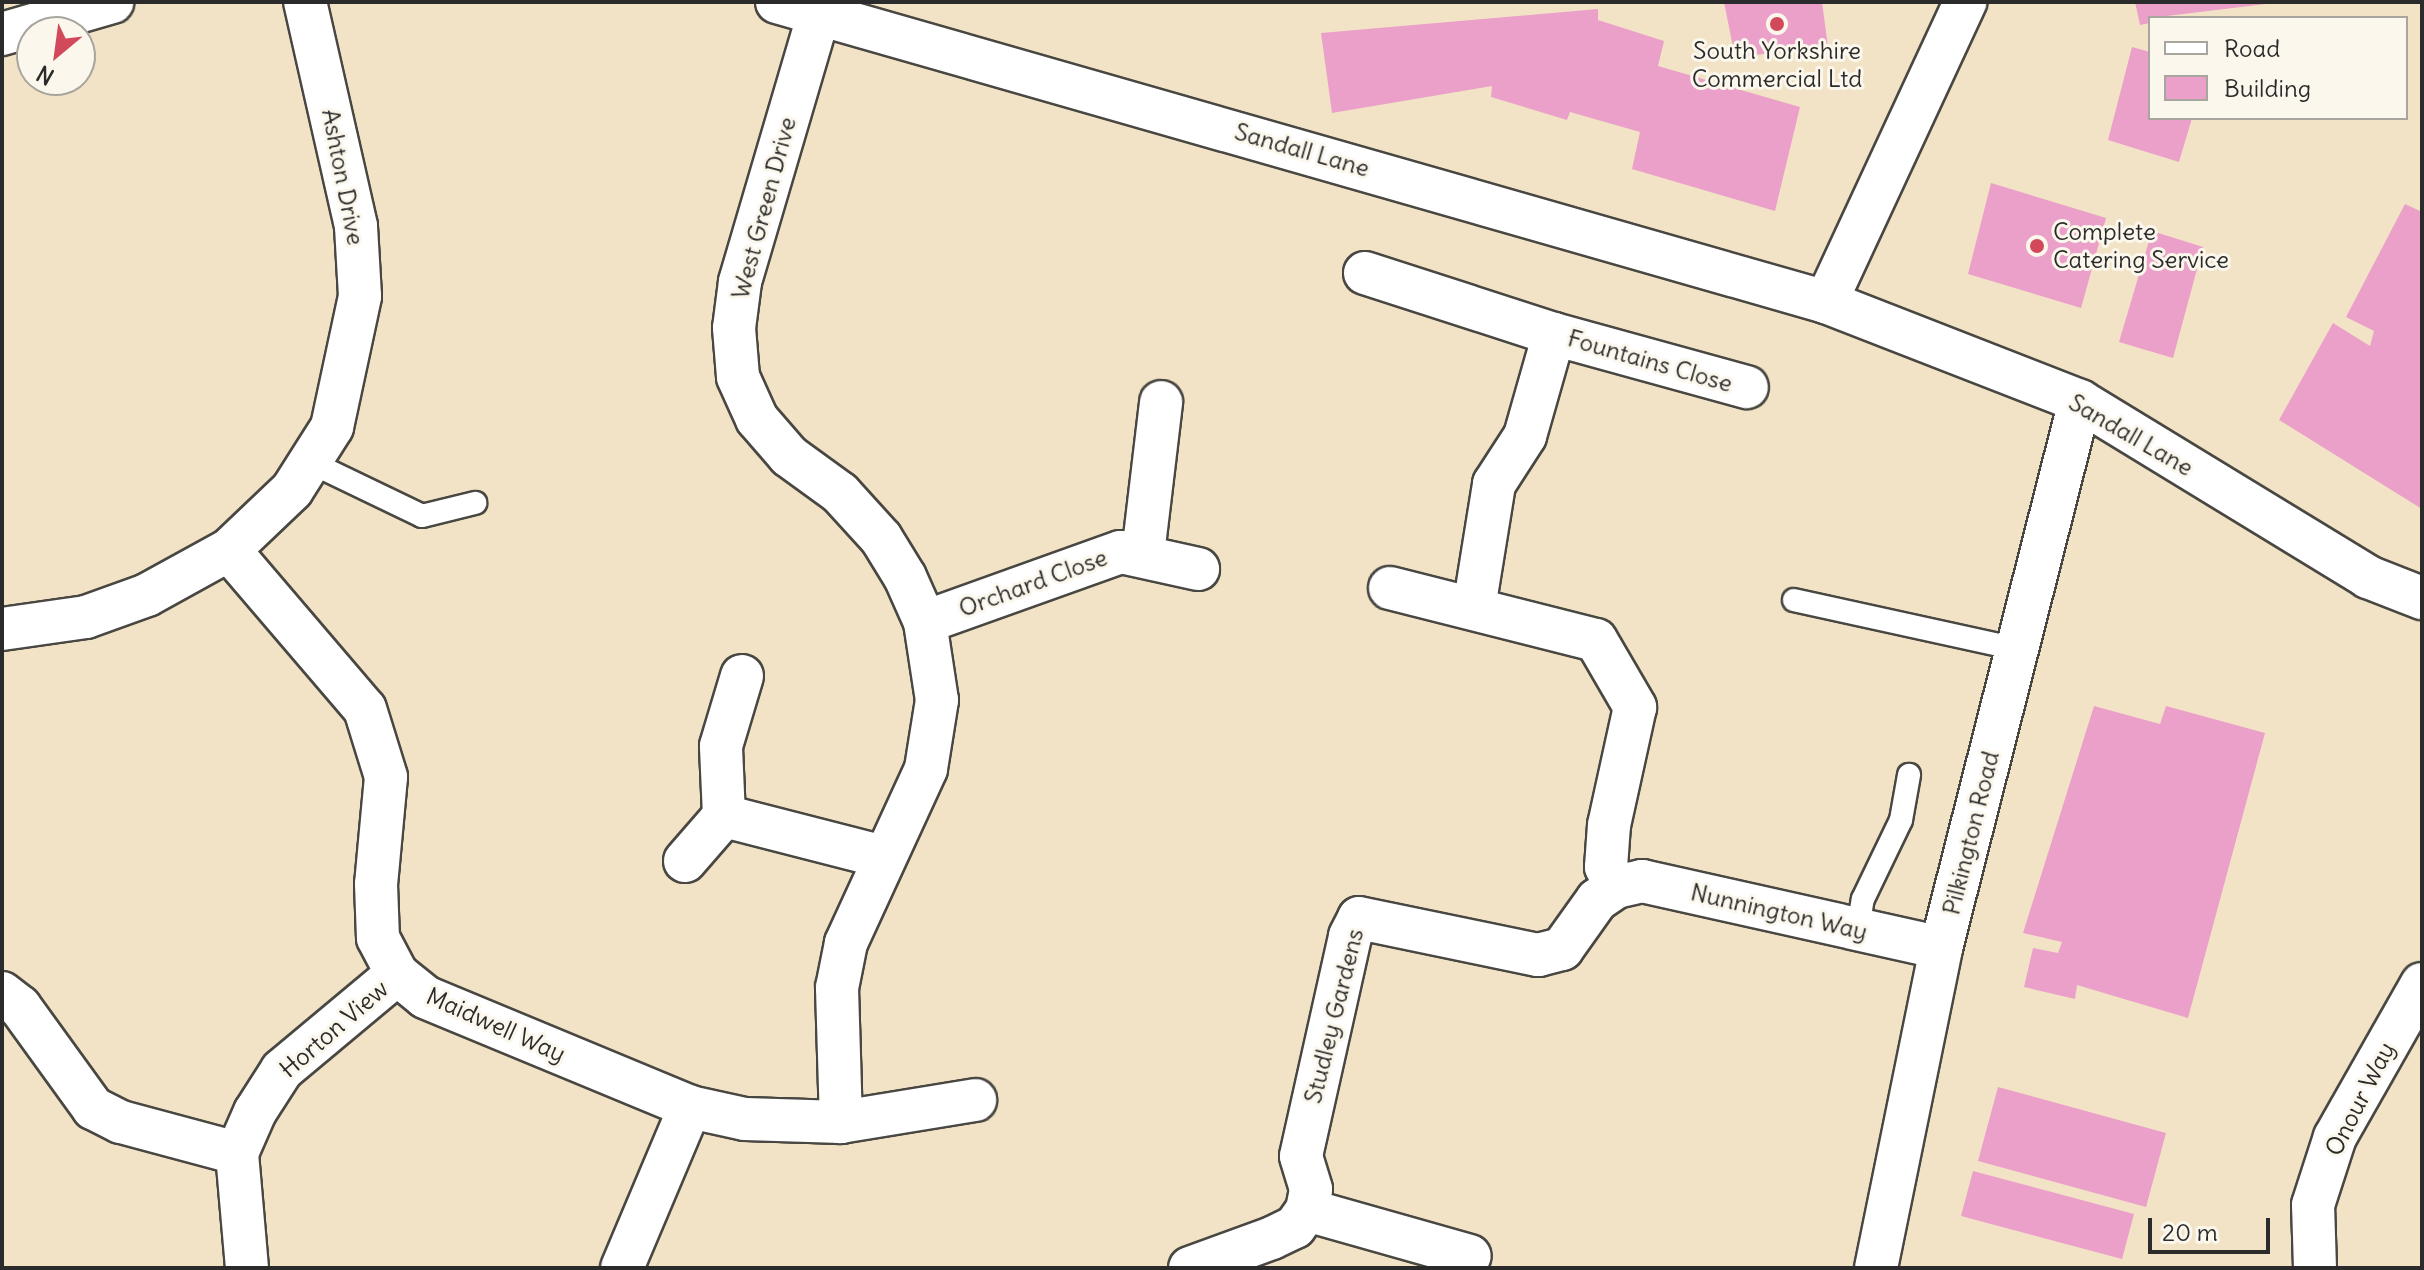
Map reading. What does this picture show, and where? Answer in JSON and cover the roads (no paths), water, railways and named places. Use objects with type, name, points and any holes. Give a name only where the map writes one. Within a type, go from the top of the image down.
[{"type":"street","points":[[2,34],[112,2]]},
{"type":"street","name":"Ashton Drive","points":[[2,629],[86,617],[147,595],[229,550],[292,490],[332,427],[360,296],[356,226],[305,2]]},
{"type":"street","name":"Sandall Lane","points":[[777,2],[820,10],[1826,302],[2080,401],[2368,577],[2422,598]]},
{"type":"street","points":[[1826,302],[1965,2]]},
{"type":"street","name":"West Green Drive","points":[[820,10],[740,282],[734,328],[738,377],[757,419],[789,456],[840,493],[881,538],[925,622],[937,700],[926,769],[909,816],[884,857],[846,943],[837,988],[841,1122]]},
{"type":"street","name":"Fountains Close","points":[[1365,273],[1554,334],[1747,387]]},
{"type":"street","name":"Fountains Close","points":[[1474,608],[1494,484],[1525,436],[1554,334]]},
{"type":"street","name":"Pilkington Road","points":[[1876,1268],[1941,948],[2080,401]]},
{"type":"street","name":"Orchard Close","points":[[1143,554],[1161,402]]},
{"type":"street","name":"Maidwell Way","points":[[229,550],[365,709],[380,745],[386,777],[376,884],[378,938],[397,974],[425,997],[690,1107],[787,1124],[841,1122],[975,1100]]},
{"type":"street","name":"Orchard Close","points":[[925,622],[1121,552],[1143,554],[1198,569]]},
{"type":"street","points":[[1390,588],[1584,634],[1596,640],[1631,693],[1635,707],[1608,839],[1606,867],[1616,887]]},
{"type":"street","points":[[685,861],[724,816],[721,746],[742,676]]},
{"type":"street","points":[[724,816],[884,857]]},
{"type":"street","name":"Nunnington Way","points":[[1616,887],[1642,881],[1941,948]]},
{"type":"street","name":"Studley Gardens","points":[[1307,1210],[1311,1189],[1301,1156],[1303,1144],[1350,936],[1359,918],[1538,955],[1562,949],[1597,900],[1616,887]]},
{"type":"street","name":"Horton View","points":[[247,1268],[237,1153],[255,1112],[282,1070],[397,974]]},
{"type":"street","name":"Onour Way","points":[[2315,1268],[2313,1205],[2335,1137],[2422,984]]},
{"type":"street","points":[[2,993],[20,1007],[93,1108],[121,1122],[237,1153]]},
{"type":"street","points":[[622,1268],[690,1107]]},
{"type":"street","points":[[1190,1268],[1295,1227],[1307,1210],[1470,1256]]},
{"type":"lane","points":[[310,462],[422,516],[475,503]]},
{"type":"lane","points":[[1794,600],[2017,649]]},
{"type":"lane","points":[[1858,929],[1863,899],[1901,820],[1909,775]]},
{"type":"place","name":"South Yorkshire Commercial Ltd","points":[[1777,24]]},
{"type":"place","name":"Complete Catering Service","points":[[2037,246]]}]
